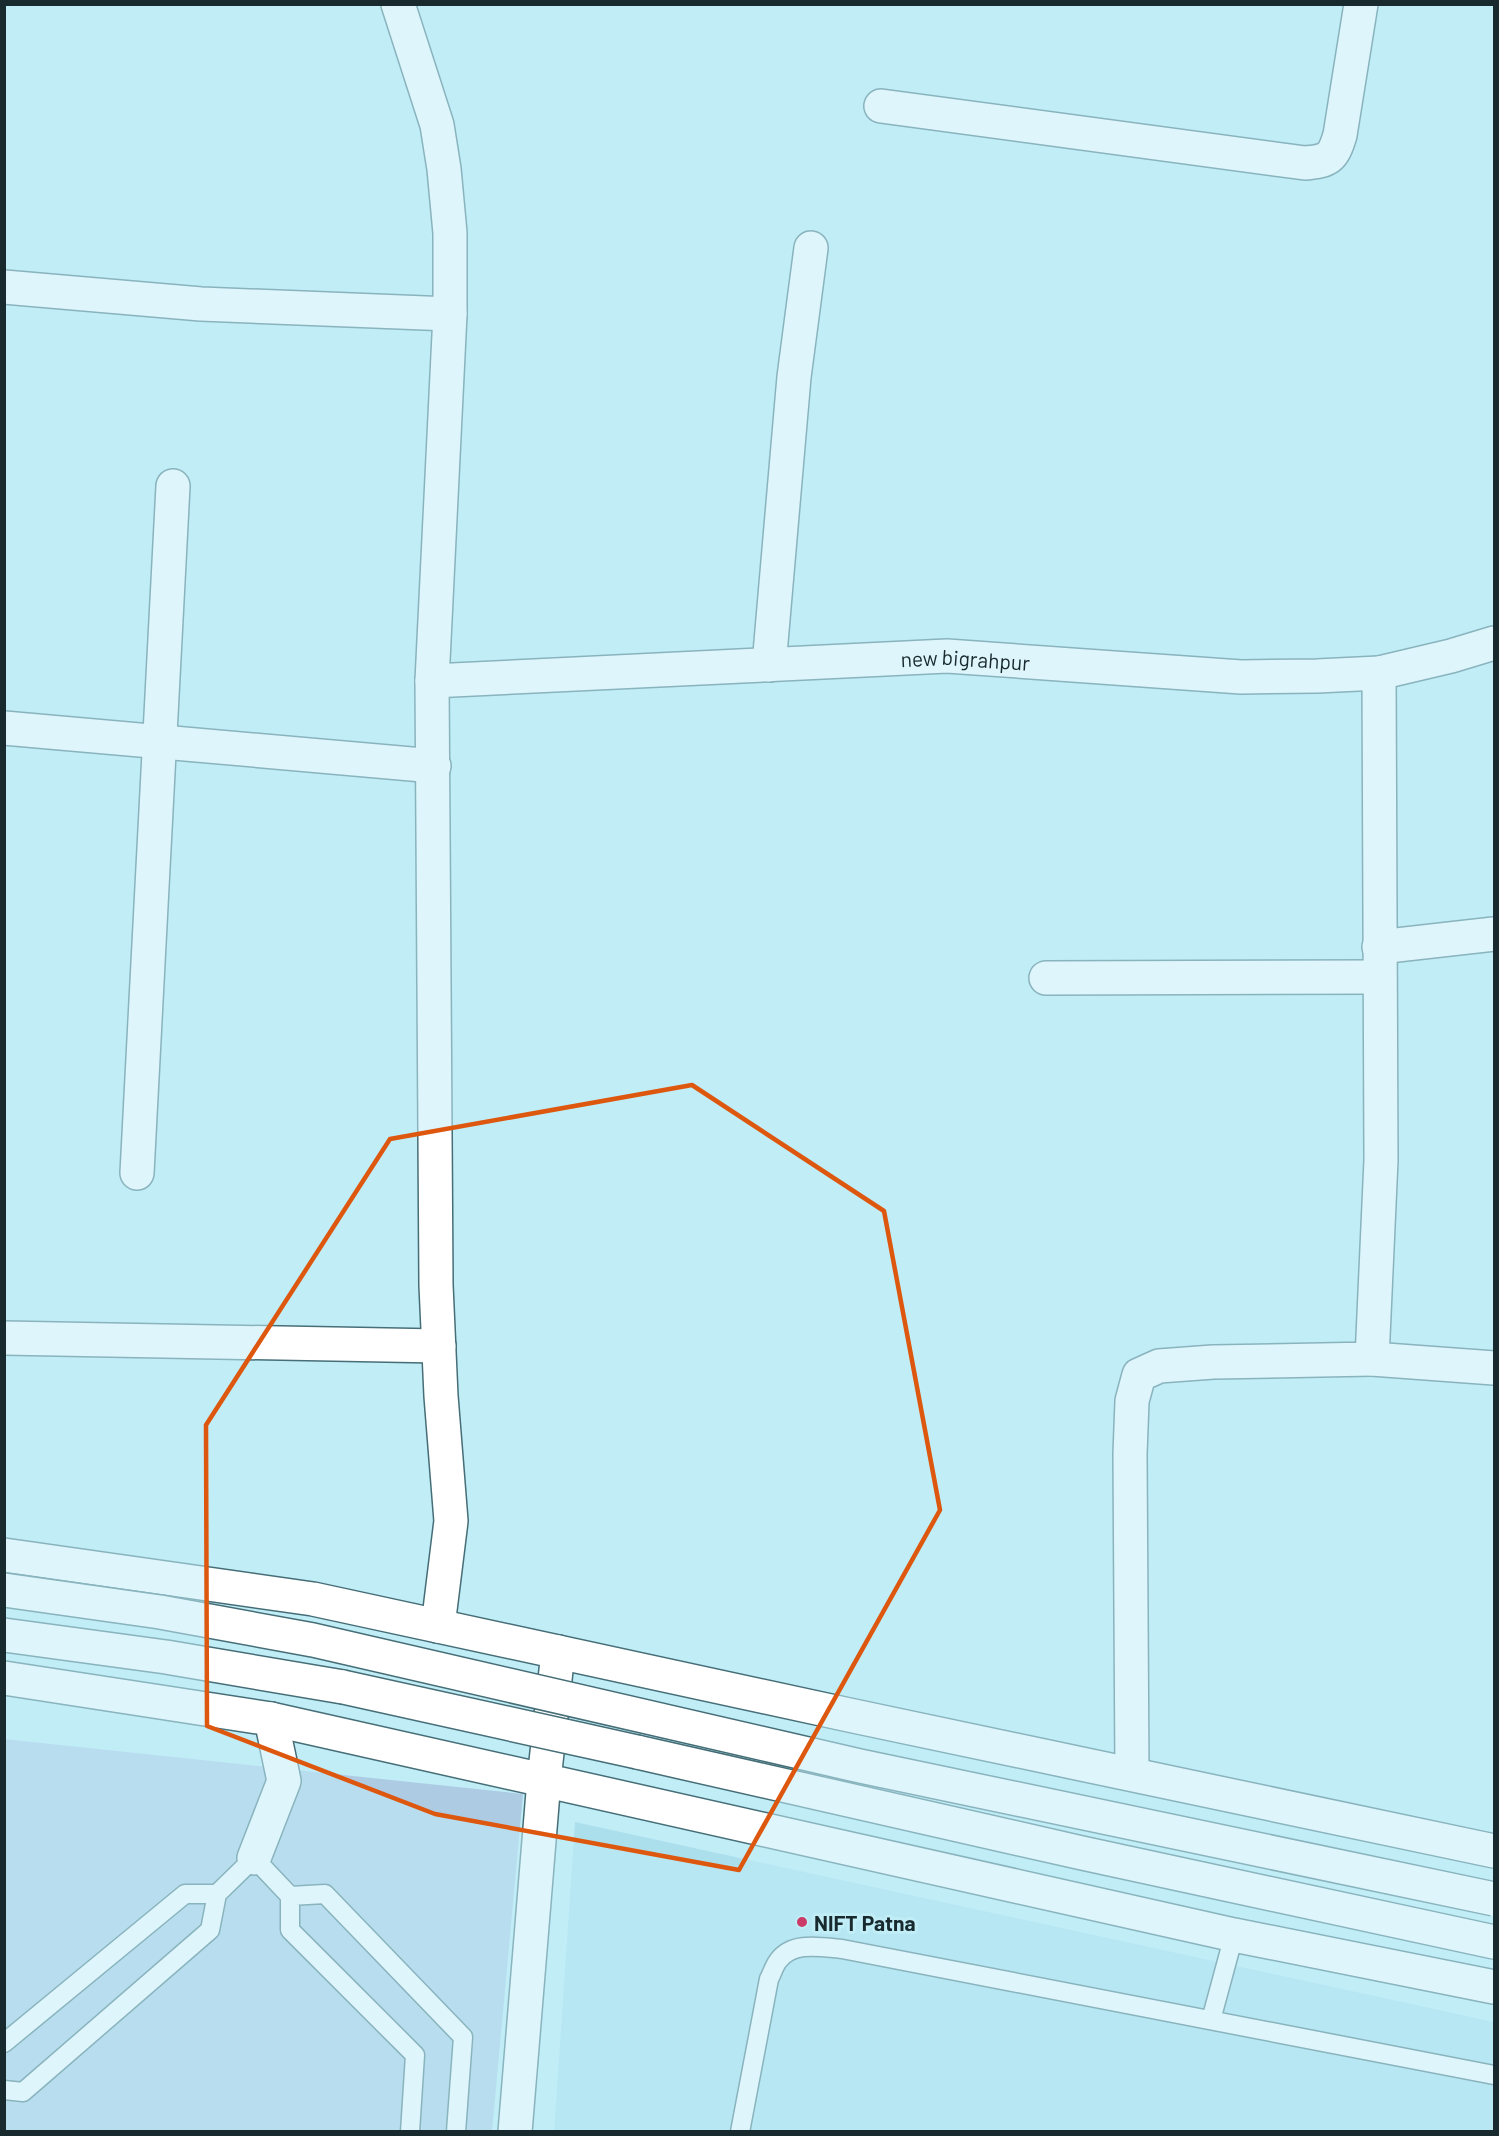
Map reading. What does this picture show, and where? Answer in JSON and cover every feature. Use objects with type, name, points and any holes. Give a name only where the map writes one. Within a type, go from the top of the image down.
[{"type":"main road","points":[[398,4],[437,125],[450,233],[450,314],[432,681],[436,1273],[441,1396],[451,1521],[438,1626]]},
{"type":"main road","points":[[881,106],[1305,163],[1322,161],[1335,153],[1340,135],[1360,4]]},
{"type":"main road","points":[[769,665],[794,377],[811,248]]},
{"type":"main road","points":[[4,287],[201,304],[450,314]]},
{"type":"main road","points":[[137,1173],[173,486]]},
{"type":"main road","name":"new bigrahpur","points":[[432,681],[947,656],[1241,677],[1317,676],[1379,673],[1494,643]]},
{"type":"main road","points":[[1372,1359],[1381,1160],[1379,673]]},
{"type":"main road","points":[[4,728],[434,766]]},
{"type":"main road","points":[[1046,978],[1379,962],[1494,934]]},
{"type":"main road","points":[[4,1338],[439,1346]]},
{"type":"main road","points":[[1132,1773],[1130,1454],[1132,1401],[1139,1376],[1159,1366],[1213,1362],[1372,1359],[1494,1368]]},
{"type":"main road","points":[[4,1555],[313,1599],[1494,1851]]},
{"type":"main road","points":[[4,1590],[160,1612],[313,1640],[860,1766],[1494,1899]]},
{"type":"main road","points":[[4,1635],[166,1657],[343,1686],[1071,1850],[1494,1942]]},
{"type":"main road","points":[[515,2132],[544,1780],[558,1652]]},
{"type":"main road","points":[[4,1678],[271,1719],[1234,1935],[1494,1987]]},
{"type":"main road","points":[[255,1858],[284,1781],[271,1719]]},
{"type":"lane","points":[[4,2090],[23,2092],[210,1930],[218,1894],[255,1858],[290,1896],[290,1930],[415,2055],[410,2132]]},
{"type":"lane","points":[[4,2043],[186,1894],[218,1894]]},
{"type":"lane","points":[[290,1896],[325,1894],[463,2037],[456,2132]]},
{"type":"lane","points":[[1211,2020],[1234,1935]]},
{"type":"lane","points":[[740,2132],[769,1979],[778,1960],[793,1948],[813,1946],[842,1949],[1494,2075]]},
{"type":"highlighted area","points":[[692,1085],[884,1211],[940,1510],[739,1870],[435,1814],[207,1726],[206,1425],[390,1139]]},
{"type":"shaded area","name":"NIFT Patna","points":[[575,1822],[1494,2022],[1494,2131],[554,2132]]},
{"type":"building","points":[[4,1739],[523,1794],[492,2132],[4,2132]]},
{"type":"place","name":"NIFT Patna","points":[[802,1922]]}]
